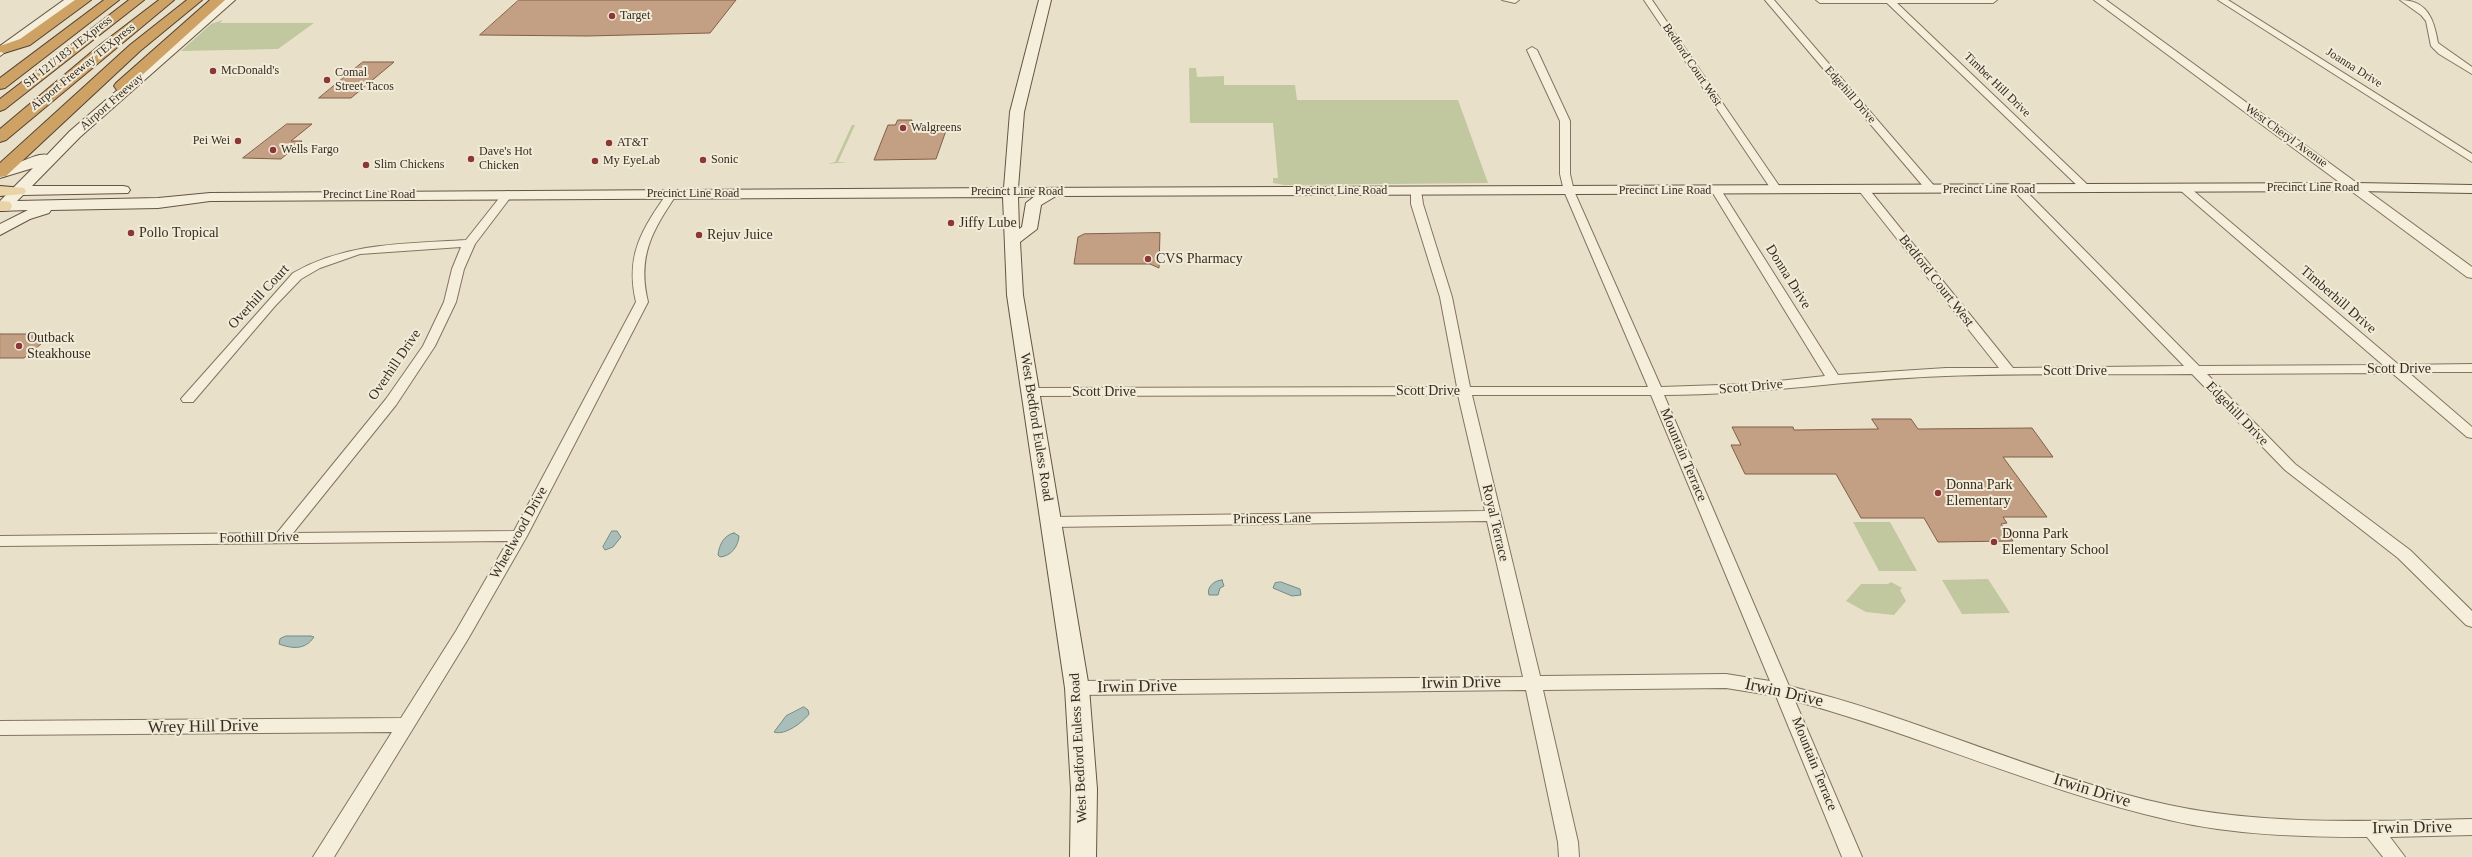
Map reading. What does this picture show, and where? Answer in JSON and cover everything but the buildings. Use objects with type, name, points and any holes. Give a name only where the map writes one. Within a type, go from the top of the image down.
[{"type":"highway","points":[[2,51],[24,42],[84,0]]},
{"type":"highway","points":[[0,85],[112,0]]},
{"type":"highway","name":"SH 121/183 TEXpress","points":[[0,106],[137,0]]},
{"type":"highway","name":"Airport Freeway TEXpress","points":[[0,137],[93,58],[167,0]]},
{"type":"highway","name":"Airport Freeway","points":[[0,173],[15,157],[135,48],[195,0]]},
{"type":"highway","points":[[124,90],[121,86],[218,0]]},
{"type":"highway","points":[[0,75],[68,24],[89,16]]},
{"type":"main road","points":[[2,51],[71,0]]},
{"type":"main road","name":"Airport Freeway","points":[[18,191],[58,151],[124,90],[229,0]]},
{"type":"main road","name":"West Bedford Euless Road","points":[[1045,0],[1017,112],[1010,192],[1015,295],[1077,688],[1084,789],[1083,857]]},
{"type":"main road","points":[[0,173],[22,168],[58,151]]},
{"type":"main road","name":"Precinct Line Road","points":[[1,203],[158,203],[210,197],[508,194],[1416,190],[1932,190],[2355,187],[2472,189]]},
{"type":"main road","name":"Precinct Line Road","points":[[1,203],[18,191],[160,190],[210,197]]},
{"type":"main road","points":[[1013,239],[1029,229],[1034,203],[1054,192]]},
{"type":"main road","points":[[0,230],[25,216],[71,204]]},
{"type":"street","points":[[1506,0],[1515,0]]},
{"type":"street","name":"Bedford Court West","points":[[1648,0],[1777,190]]},
{"type":"street","name":"Edgehill Drive","points":[[1769,0],[1932,190]]},
{"type":"street","points":[[1820,0],[1993,0]]},
{"type":"street","name":"Timber Hill Drive","points":[[1889,0],[2087,189]]},
{"type":"street","name":"West Cheryl Avenue","points":[[2099,0],[2472,274]]},
{"type":"street","name":"Joanna Drive","points":[[2222,0],[2472,159]]},
{"type":"street","points":[[2404,0],[2424,13],[2430,21],[2434,44],[2442,52],[2472,71]]},
{"type":"street","name":"Mountain Terrace","points":[[1532,50],[1565,120],[1565,174],[1568,191],[1616,296],[1852,857]]},
{"type":"street","name":"Timberhill Drive","points":[[2185,188],[2472,434]]},
{"type":"street","name":"Edgehill Drive","points":[[2018,189],[2290,467],[2404,554],[2472,621]]},
{"type":"street","name":"Royal Terrace","points":[[1416,190],[1417,204],[1446,297],[1464,390],[1492,516],[1533,682],[1568,842],[1568,857]]},
{"type":"street","name":"Donna Drive","points":[[1716,190],[1834,379]]},
{"type":"street","name":"Bedford Court West","points":[[1864,190],[2008,371]]},
{"type":"street","name":"Overhill Drive","points":[[281,538],[391,402],[429,346],[450,302],[458,269],[469,243],[508,194]]},
{"type":"street","name":"Wheelwood Drive","points":[[323,857],[462,635],[519,536],[642,302],[636,276],[640,252],[654,220],[672,194]]},
{"type":"street","name":"Overhill Court","points":[[188,399],[276,297],[297,276],[316,265],[359,251],[469,243]]},
{"type":"street","name":"Scott Drive","points":[[1030,392],[1722,390],[1834,379],[1946,372],[2472,368]]},
{"type":"street","name":"Princess Lane","points":[[1051,522],[1492,516]]},
{"type":"street","name":"Foothill Drive","points":[[0,541],[519,536]]},
{"type":"street","name":"Irwin Drive","points":[[1077,688],[1726,681],[1782,689],[1886,721],[2062,782],[2187,817],[2284,829],[2472,827]]},
{"type":"street","name":"Wrey Hill Drive","points":[[0,728],[406,725]]},
{"type":"street","points":[[2372,829],[2395,857]]},
{"type":"green space","points":[[223,20],[220,23],[314,23],[278,49],[181,51],[211,24]]},
{"type":"green space","points":[[1189,68],[1196,68],[1197,77],[1224,76],[1224,85],[1295,85],[1297,100],[1458,100],[1488,183],[1285,185],[1273,183],[1273,178],[1278,178],[1273,123],[1190,123]]},
{"type":"green space","points":[[852,125],[855,125],[838,162],[848,162],[828,164],[835,162]]},
{"type":"green space","points":[[1853,522],[1890,522],[1917,571],[1879,571]]},
{"type":"green space","points":[[1988,579],[2010,613],[1962,614],[1942,580]]},
{"type":"green space","points":[[1891,582],[1902,588],[1900,590],[1906,601],[1894,615],[1866,612],[1846,601],[1861,584],[1888,584]]},
{"type":"water","points":[[612,531],[617,531],[621,537],[613,547],[605,550],[603,547]]},
{"type":"water","points":[[734,533],[739,536],[737,544],[731,553],[720,557],[718,555],[721,544],[727,536]]},
{"type":"water","points":[[1222,580],[1224,586],[1220,588],[1218,595],[1209,595],[1208,592],[1212,584]]},
{"type":"water","points":[[1281,582],[1300,589],[1301,595],[1292,596],[1273,588],[1275,583]]},
{"type":"water","points":[[286,636],[314,637],[303,646],[289,647],[279,644],[280,639]]},
{"type":"water","points":[[804,707],[808,710],[809,714],[803,721],[793,728],[783,732],[774,732],[786,716]]},
{"type":"place","name":"Target","points":[[612,16]]},
{"type":"place","name":"McDonald's","points":[[213,71]]},
{"type":"place","name":"Comal Street Tacos","points":[[327,80]]},
{"type":"place","name":"Walgreens","points":[[903,128]]},
{"type":"place","name":"Pei Wei","points":[[238,141]]},
{"type":"place","name":"AT&T","points":[[609,143]]},
{"type":"place","name":"Wells Fargo","points":[[273,150]]},
{"type":"place","name":"Dave's Hot Chicken","points":[[471,159]]},
{"type":"place","name":"Sonic","points":[[703,160]]},
{"type":"place","name":"My EyeLab","points":[[595,161]]},
{"type":"place","name":"Slim Chickens","points":[[366,165]]},
{"type":"place","name":"Jiffy Lube","points":[[951,223]]},
{"type":"place","name":"Pollo Tropical","points":[[131,233]]},
{"type":"place","name":"Rejuv Juice","points":[[699,235]]},
{"type":"place","name":"CVS Pharmacy","points":[[1148,259]]},
{"type":"place","name":"Outback Steakhouse","points":[[19,346]]},
{"type":"place","name":"Donna Park Elementary","points":[[1938,493]]},
{"type":"place","name":"Donna Park Elementary School","points":[[1994,542]]}]
